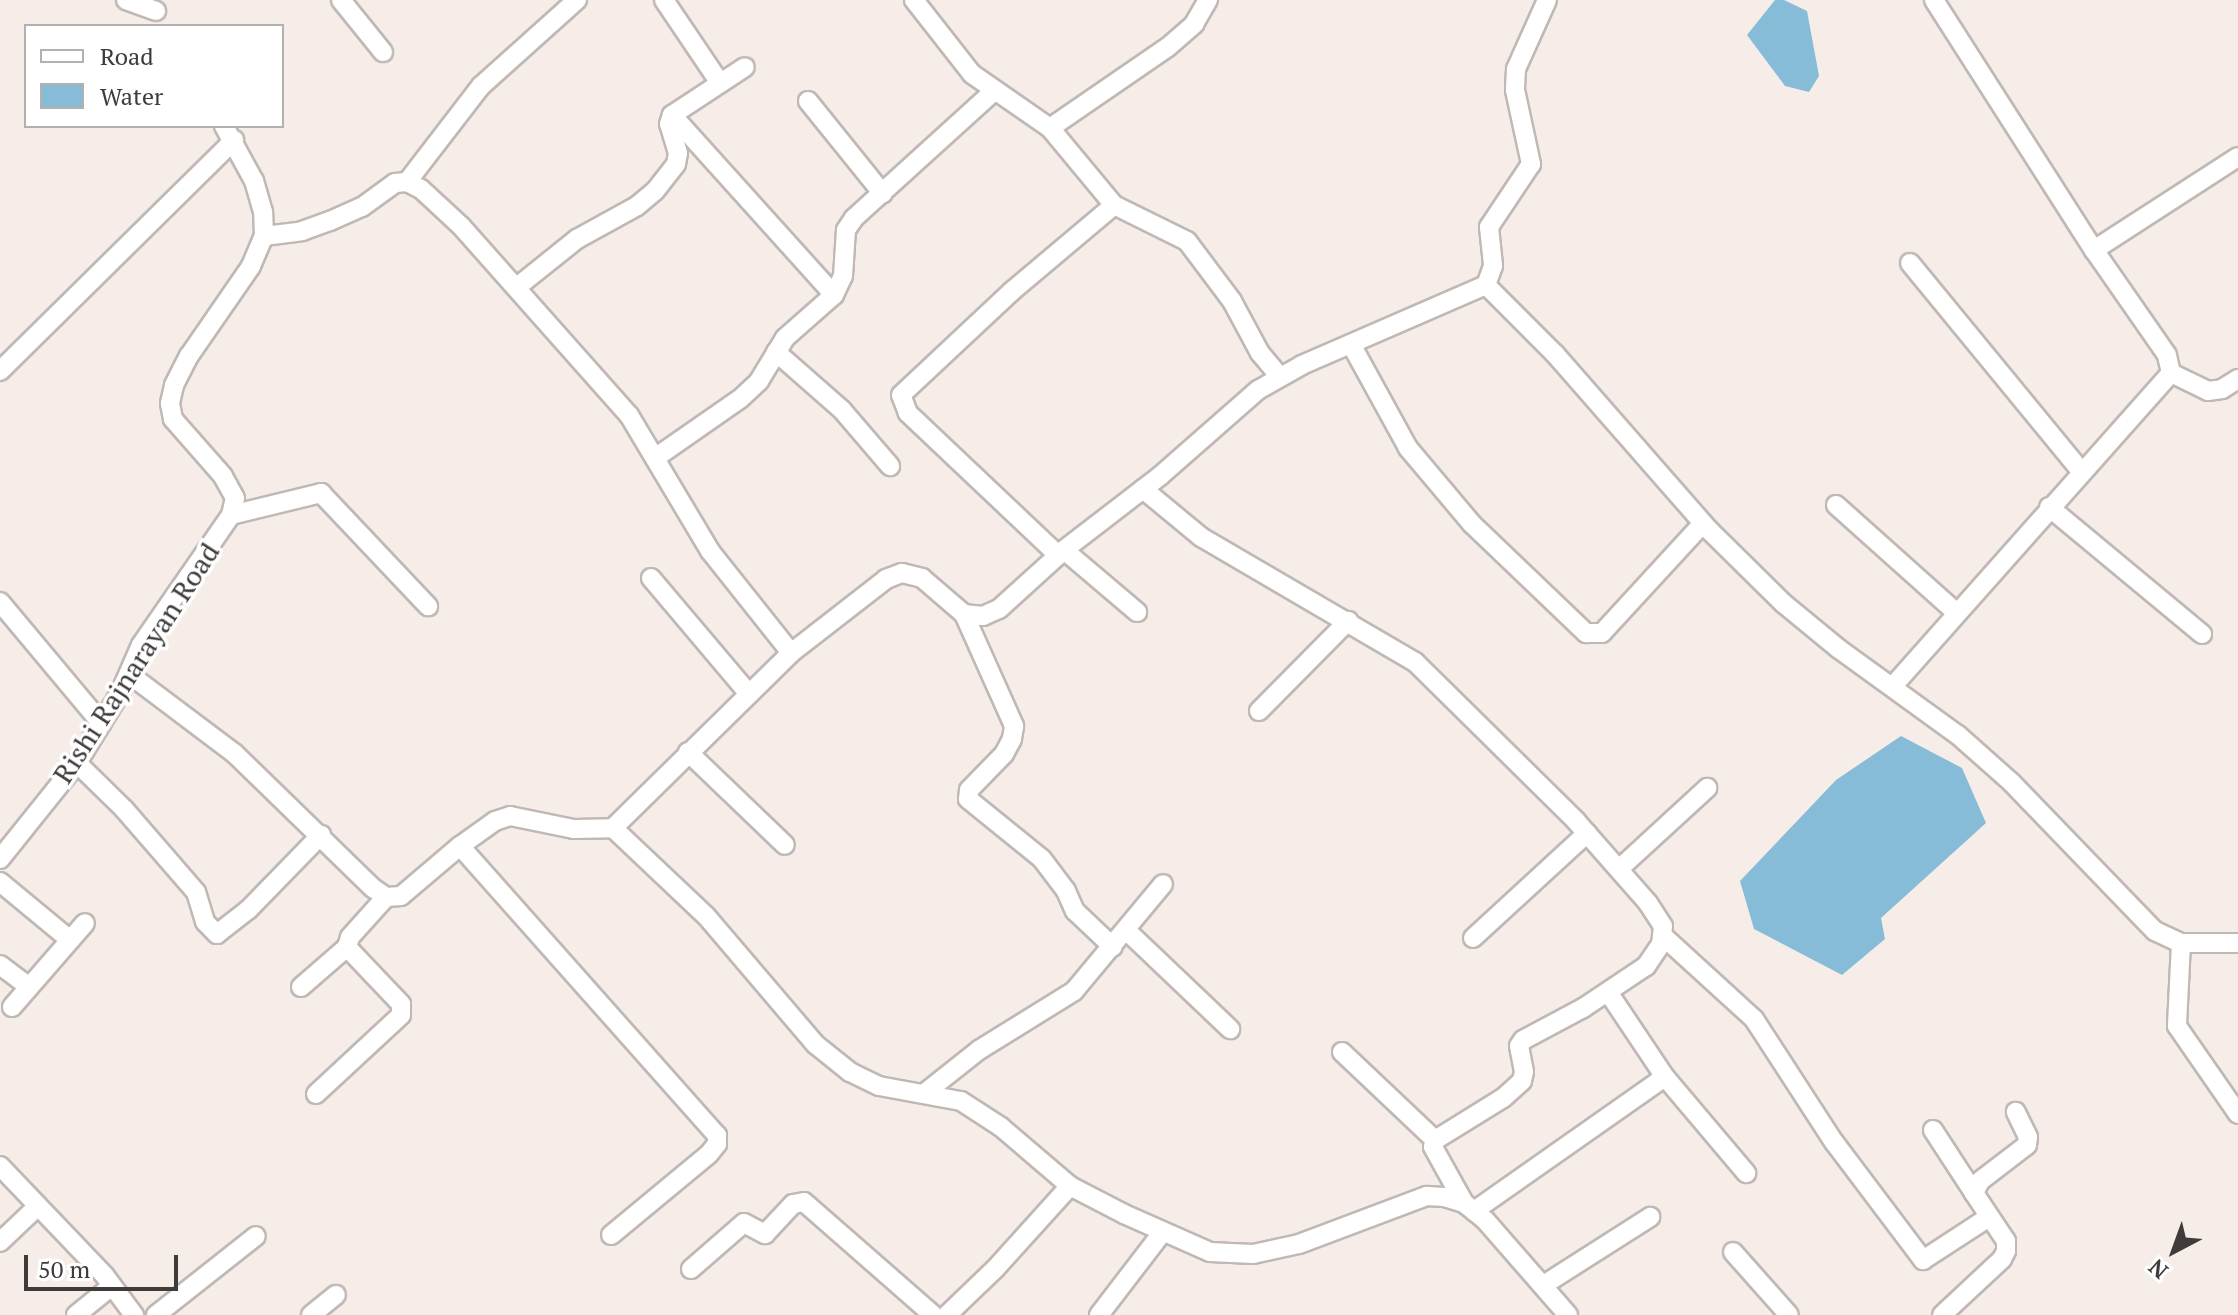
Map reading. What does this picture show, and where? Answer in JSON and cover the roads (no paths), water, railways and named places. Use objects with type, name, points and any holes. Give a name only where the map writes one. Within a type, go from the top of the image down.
[{"type":"street","points":[[126,0],[157,12]]},
{"type":"street","points":[[341,0],[383,52]]},
{"type":"street","points":[[407,182],[481,86],[577,0]]},
{"type":"street","points":[[664,0],[720,83]]},
{"type":"street","points":[[914,0],[972,74],[1050,128],[1114,205],[1144,222],[1173,231],[1198,252],[1232,301],[1260,353],[1280,377]]},
{"type":"street","points":[[1050,128],[1168,47],[1194,24],[1208,0]]},
{"type":"street","points":[[964,614],[983,616],[999,609],[1061,553],[1143,489],[1258,390],[1280,377],[1486,285],[1493,266],[1489,227],[1531,164],[1515,90],[1516,69],[1547,0]]},
{"type":"street","points":[[1934,0],[2094,250],[2167,355],[2171,373]]},
{"type":"street","points":[[517,287],[577,239],[637,206],[655,191],[676,164],[678,153],[669,124],[672,115],[745,67]]},
{"type":"street","points":[[655,458],[740,399],[759,381],[785,338],[834,295],[843,276],[846,230],[994,91]]},
{"type":"street","points":[[808,101],[883,194]]},
{"type":"street","points":[[672,115],[834,295]]},
{"type":"street","points":[[2,364],[229,133],[254,181],[263,212],[264,236],[302,231],[330,221],[362,207],[395,183],[407,182],[437,203],[517,287],[629,415],[710,551],[791,653]]},
{"type":"street","points":[[2094,250],[2238,157]]},
{"type":"street","points":[[1114,205],[1012,291],[901,395],[908,413],[1061,553],[1137,612]]},
{"type":"street","name":"Rishi Rajnarayan Road","points":[[3,848],[77,763],[129,674],[141,645],[231,515],[235,498],[223,476],[173,419],[170,403],[174,385],[189,356],[251,266],[264,236]]},
{"type":"street","points":[[1910,263],[2081,471]]},
{"type":"street","points":[[1486,285],[1555,354],[1703,523],[1783,603],[1839,649],[1893,686],[2011,782],[2155,931],[2181,943],[2238,943]]},
{"type":"street","points":[[1352,346],[1408,448],[1472,524],[1586,633],[1602,633],[1703,523]]},
{"type":"street","points":[[776,352],[842,410],[890,466]]},
{"type":"street","points":[[2171,373],[2208,391],[2222,389],[2238,379]]},
{"type":"street","points":[[1893,686],[2171,373]]},
{"type":"street","points":[[1143,489],[1201,537],[1415,662],[1443,686],[1587,833],[1648,903],[1663,926],[1663,936],[1646,966],[1608,992],[1523,1040],[1519,1046],[1524,1072],[1522,1081],[1503,1098],[1435,1140],[1433,1147],[1469,1207],[1545,1284],[1568,1315]]},
{"type":"street","points":[[231,515],[321,493],[428,606]]},
{"type":"street","points":[[1836,505],[1957,613]]},
{"type":"street","points":[[2049,507],[2202,634]]},
{"type":"street","points":[[129,674],[234,753],[373,888],[386,897],[401,896],[460,846],[495,821],[510,816],[574,829],[613,828],[791,653],[894,574],[922,578],[964,614],[1014,726],[1012,739],[1004,754],[969,790],[968,799],[1042,859],[1066,891],[1075,911],[1113,947]]},
{"type":"street","points":[[651,578],[749,694]]},
{"type":"street","points":[[0,602],[101,723]]},
{"type":"street","points":[[1259,711],[1348,621]]},
{"type":"street","points":[[688,752],[785,845]]},
{"type":"street","points":[[77,763],[124,809],[196,892],[205,922],[217,934],[248,910],[321,835]]},
{"type":"street","points":[[1619,869],[1707,788]]},
{"type":"street","points":[[613,828],[707,917],[815,1044],[864,1081],[961,1101],[1070,1186],[1162,1233],[1210,1252],[1253,1254],[1299,1244],[1427,1196],[1469,1207],[1665,1077]]},
{"type":"street","points":[[1473,938],[1587,833]]},
{"type":"street","points":[[460,846],[717,1135],[717,1144],[709,1154],[611,1235]]},
{"type":"street","points":[[0,882],[70,940]]},
{"type":"street","points":[[926,1092],[979,1050],[1074,991],[1163,884]]},
{"type":"street","points":[[301,987],[347,947],[350,937],[386,897]]},
{"type":"street","points":[[12,1007],[85,923]]},
{"type":"street","points":[[1126,930],[1230,1029]]},
{"type":"street","points":[[1663,936],[1754,1019],[1834,1142],[1923,1260],[1989,1217]]},
{"type":"street","points":[[2181,943],[2177,1026],[2238,1114]]},
{"type":"street","points":[[316,1094],[396,1021],[402,1010],[401,1004],[347,947]]},
{"type":"street","points":[[0,965],[29,987]]},
{"type":"street","points":[[1608,992],[1665,1077],[1746,1173]]},
{"type":"street","points":[[1342,1052],[1435,1140]]},
{"type":"street","points":[[1974,1193],[1980,1181],[2027,1145],[2028,1137],[2016,1112]]},
{"type":"street","points":[[1933,1130],[2006,1241],[2002,1259],[1942,1315]]},
{"type":"street","points":[[0,1166],[112,1286],[134,1315]]},
{"type":"street","points":[[947,1315],[1070,1186]]},
{"type":"street","points":[[691,1269],[744,1223],[765,1234],[793,1204],[804,1202],[933,1315]]},
{"type":"street","points":[[0,1242],[38,1206]]},
{"type":"street","points":[[1545,1284],[1650,1217]]},
{"type":"street","points":[[1099,1315],[1162,1233]]},
{"type":"street","points":[[156,1315],[256,1236]]},
{"type":"street","points":[[1733,1252],[1789,1315]]},
{"type":"street","points":[[76,1315],[112,1286]]},
{"type":"street","points":[[311,1315],[336,1295]]},
{"type":"water","points":[[1775,0],[1784,0],[1807,11],[1819,76],[1809,92],[1785,86],[1747,35]]},
{"type":"water","points":[[1901,736],[1962,768],[1986,823],[1881,918],[1885,939],[1842,975],[1754,929],[1740,881],[1836,780]]}]
